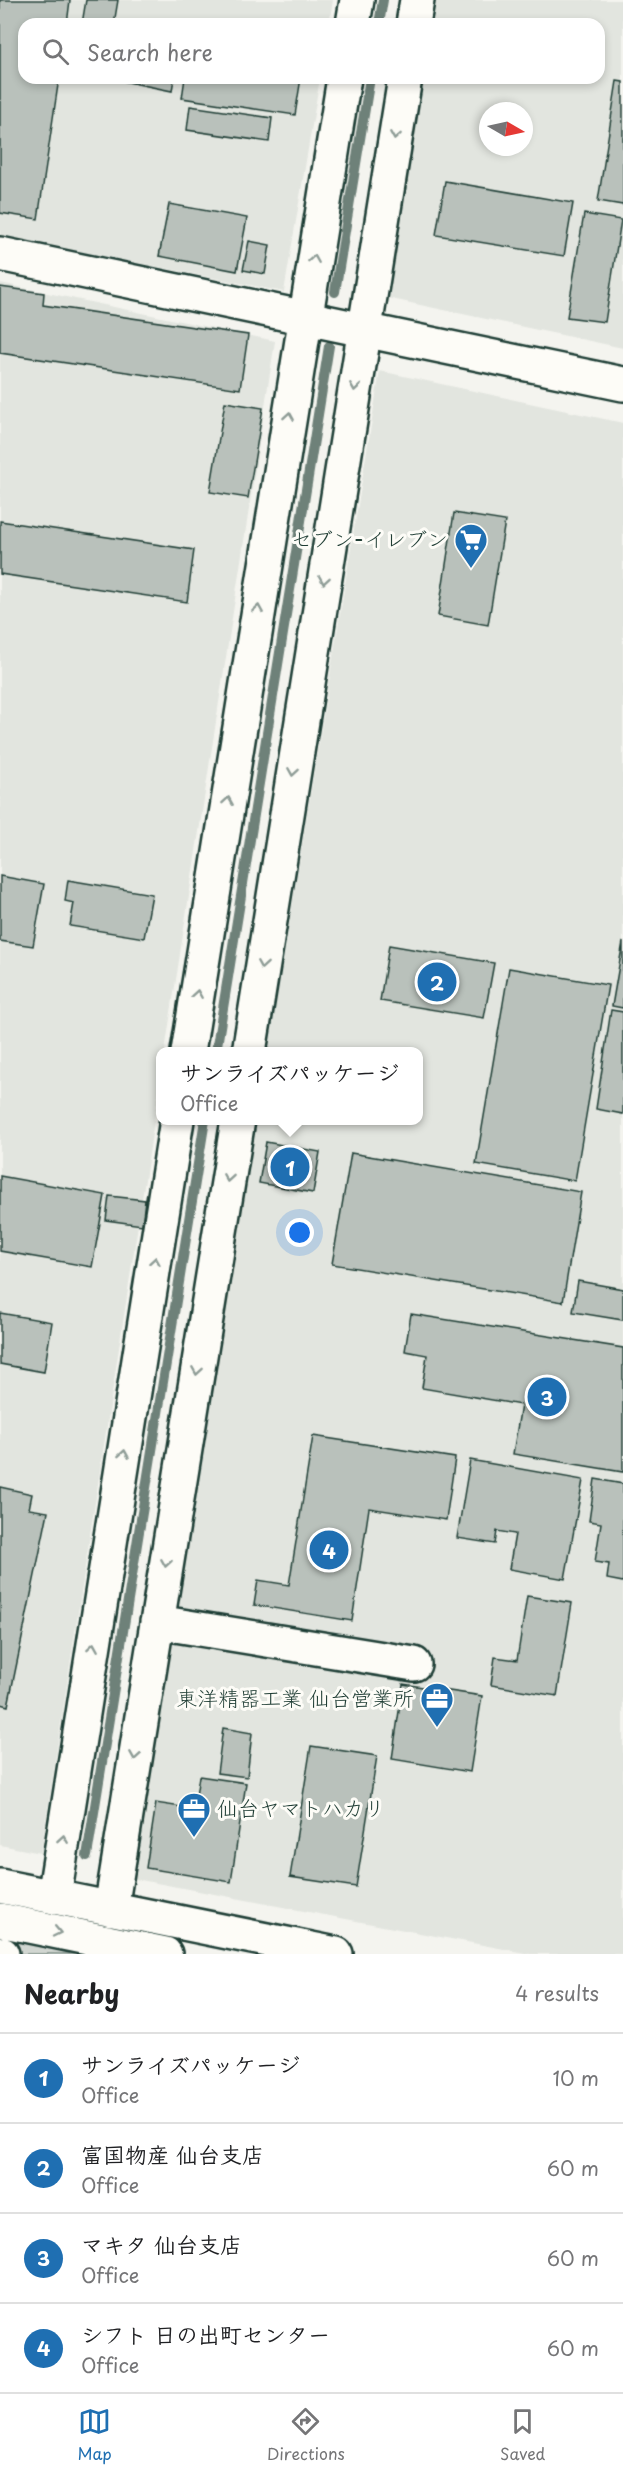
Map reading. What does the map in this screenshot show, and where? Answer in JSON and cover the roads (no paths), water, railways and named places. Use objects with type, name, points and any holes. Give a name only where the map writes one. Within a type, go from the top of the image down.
[{"type":"main road","points":[[354,18],[357,0]]},
{"type":"main road","points":[[414,18],[417,0]]},
{"type":"main road","points":[[189,1047],[343,84]]},
{"type":"main road","points":[[250,1047],[404,84]]},
{"type":"main road","points":[[0,254],[623,384]]},
{"type":"main road","points":[[54,1897],[176,1125]]},
{"type":"main road","points":[[111,1909],[236,1125]]},
{"type":"main road","points":[[157,1622],[414,1664]]},
{"type":"main road","points":[[0,1886],[336,1954]]},
{"type":"main road","points":[[0,1920],[165,1954]]},
{"type":"waterway","points":[[380,18],[383,0]]},
{"type":"waterway","points":[[335,292],[369,84]]},
{"type":"waterway","points":[[217,1047],[329,346]]},
{"type":"waterway","points":[[87,1856],[204,1125]]},
{"type":"place","name":"セブン-イレブン","points":[[471,569]]},
{"type":"place","name":"富国物産 仙台支店","points":[[437,982]]},
{"type":"place","name":"サンライズパッケージ","points":[[290,1167]]},
{"type":"place","name":"マキタ 仙台支店","points":[[547,1397]]},
{"type":"place","name":"シフト 日の出町センター","points":[[329,1550]]},
{"type":"place","name":"東洋精器工業 仙台営業所","points":[[437,1728]]},
{"type":"place","name":"仙台ヤマトハカリ","points":[[194,1838]]}]
